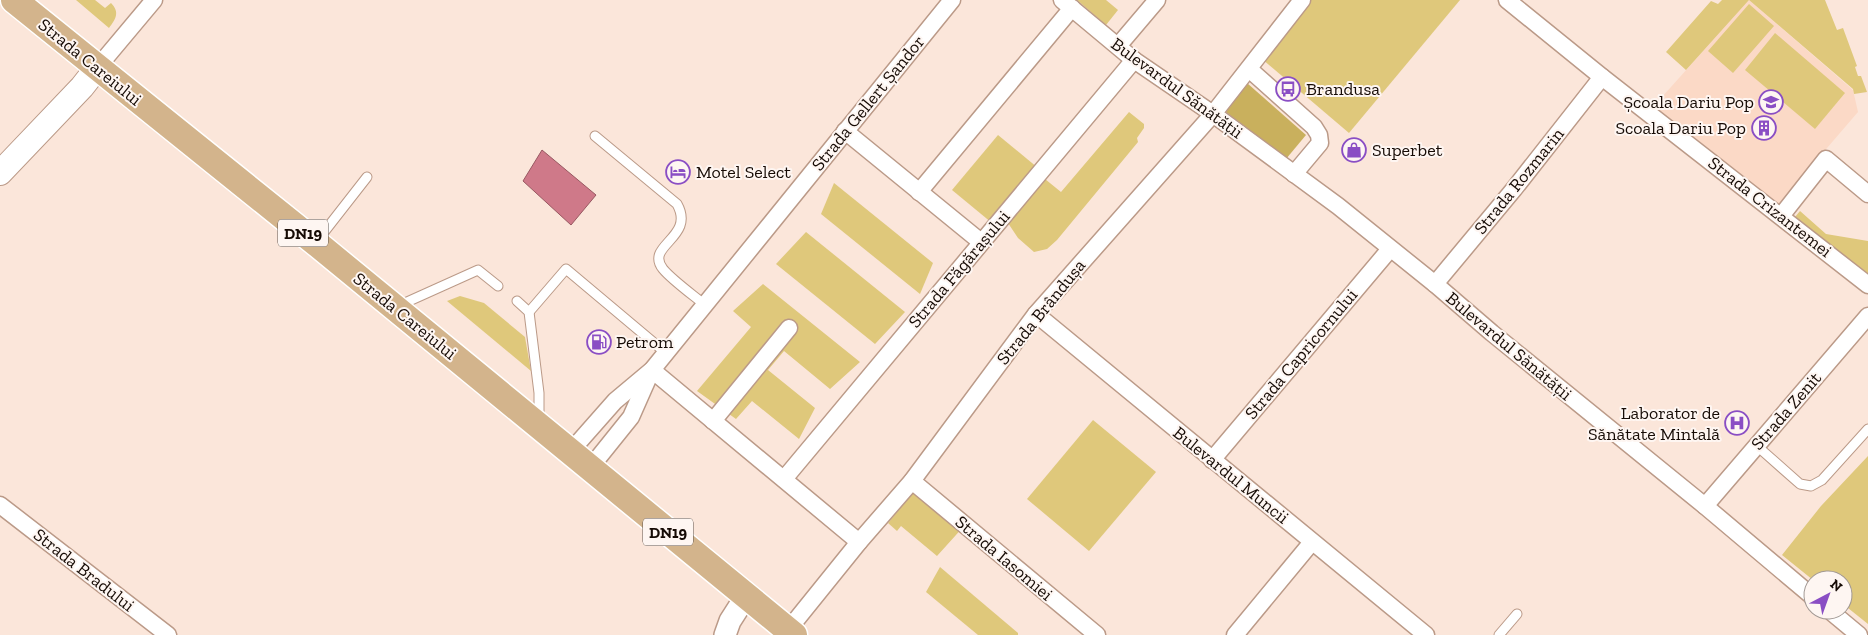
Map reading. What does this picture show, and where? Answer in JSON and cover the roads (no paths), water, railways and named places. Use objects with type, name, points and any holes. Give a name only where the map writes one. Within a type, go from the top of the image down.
[{"type":"main road","name":"Strada Careiului","points":[[14,0],[316,243],[791,632]]},
{"type":"main road","points":[[0,173],[82,87],[97,68]]},
{"type":"street","points":[[97,68],[154,0]]},
{"type":"street","name":"Strada Gellert Șandor","points":[[580,460],[615,401],[652,370],[952,0]]},
{"type":"street","points":[[1118,46],[1157,0]]},
{"type":"street","name":"Strada Brândușa","points":[[791,632],[859,542],[912,481],[1036,314],[1213,114],[1302,0]]},
{"type":"street","name":"Strada Crizantemei","points":[[1517,3],[1602,77],[1868,285]]},
{"type":"street","points":[[919,192],[1067,4]]},
{"type":"street","name":"Bulevardul Sănătății","points":[[1067,4],[1134,60],[1213,114],[1338,206],[1705,506],[1803,589]]},
{"type":"street","name":"Strada Făgărașului","points":[[784,479],[1134,60]]},
{"type":"street","points":[[1249,69],[1314,127],[1319,135],[1320,143],[1294,174]]},
{"type":"street","name":"Strada Rozmarin","points":[[1435,284],[1602,77]]},
{"type":"street","points":[[844,131],[981,242]]},
{"type":"street","points":[[1781,216],[1826,159],[1868,194]]},
{"type":"street","name":"Strada Capricornului","points":[[1212,460],[1390,249]]},
{"type":"street","name":"Bulevardul Muncii","points":[[1036,314],[1426,635]]},
{"type":"street","name":"Strada Zenit","points":[[1705,506],[1868,316]]},
{"type":"street","points":[[713,421],[789,328]]},
{"type":"street","points":[[652,370],[859,542]]},
{"type":"street","name":"Strada Gellert Șandor","points":[[580,460],[631,417],[652,370]]},
{"type":"street","name":"Strada Iasomiei","points":[[912,481],[1097,635]]},
{"type":"street","name":"Strada Bradului","points":[[0,505],[168,635]]},
{"type":"street","points":[[1235,635],[1312,542]]},
{"type":"street","points":[[724,635],[730,621],[746,596]]},
{"type":"street","points":[[1841,620],[1859,635]]},
{"type":"lane","points":[[595,136],[677,204],[682,213],[680,228],[660,252],[658,261],[663,269],[705,304]]},
{"type":"lane","points":[[316,243],[367,178]]},
{"type":"lane","points":[[529,312],[566,269],[666,353]]},
{"type":"lane","points":[[395,308],[478,270],[498,286]]},
{"type":"lane","points":[[517,301],[529,312],[539,393],[539,426]]},
{"type":"lane","points":[[1756,446],[1800,484],[1811,486],[1822,480],[1868,429]]},
{"type":"lane","points":[[1499,635],[1517,614]]},
{"type":"place","name":"Brandusa","points":[[1288,89]]},
{"type":"place","name":"Școala Dariu Pop","points":[[1771,102]]},
{"type":"place","name":"Scoala Dariu Pop","points":[[1764,128]]},
{"type":"place","name":"Superbet","points":[[1354,150]]},
{"type":"place","name":"Motel Select","points":[[678,172]]},
{"type":"place","name":"Petrom","points":[[599,342]]},
{"type":"place","name":"Laborator de Sănătate Mintală","points":[[1737,423]]}]
